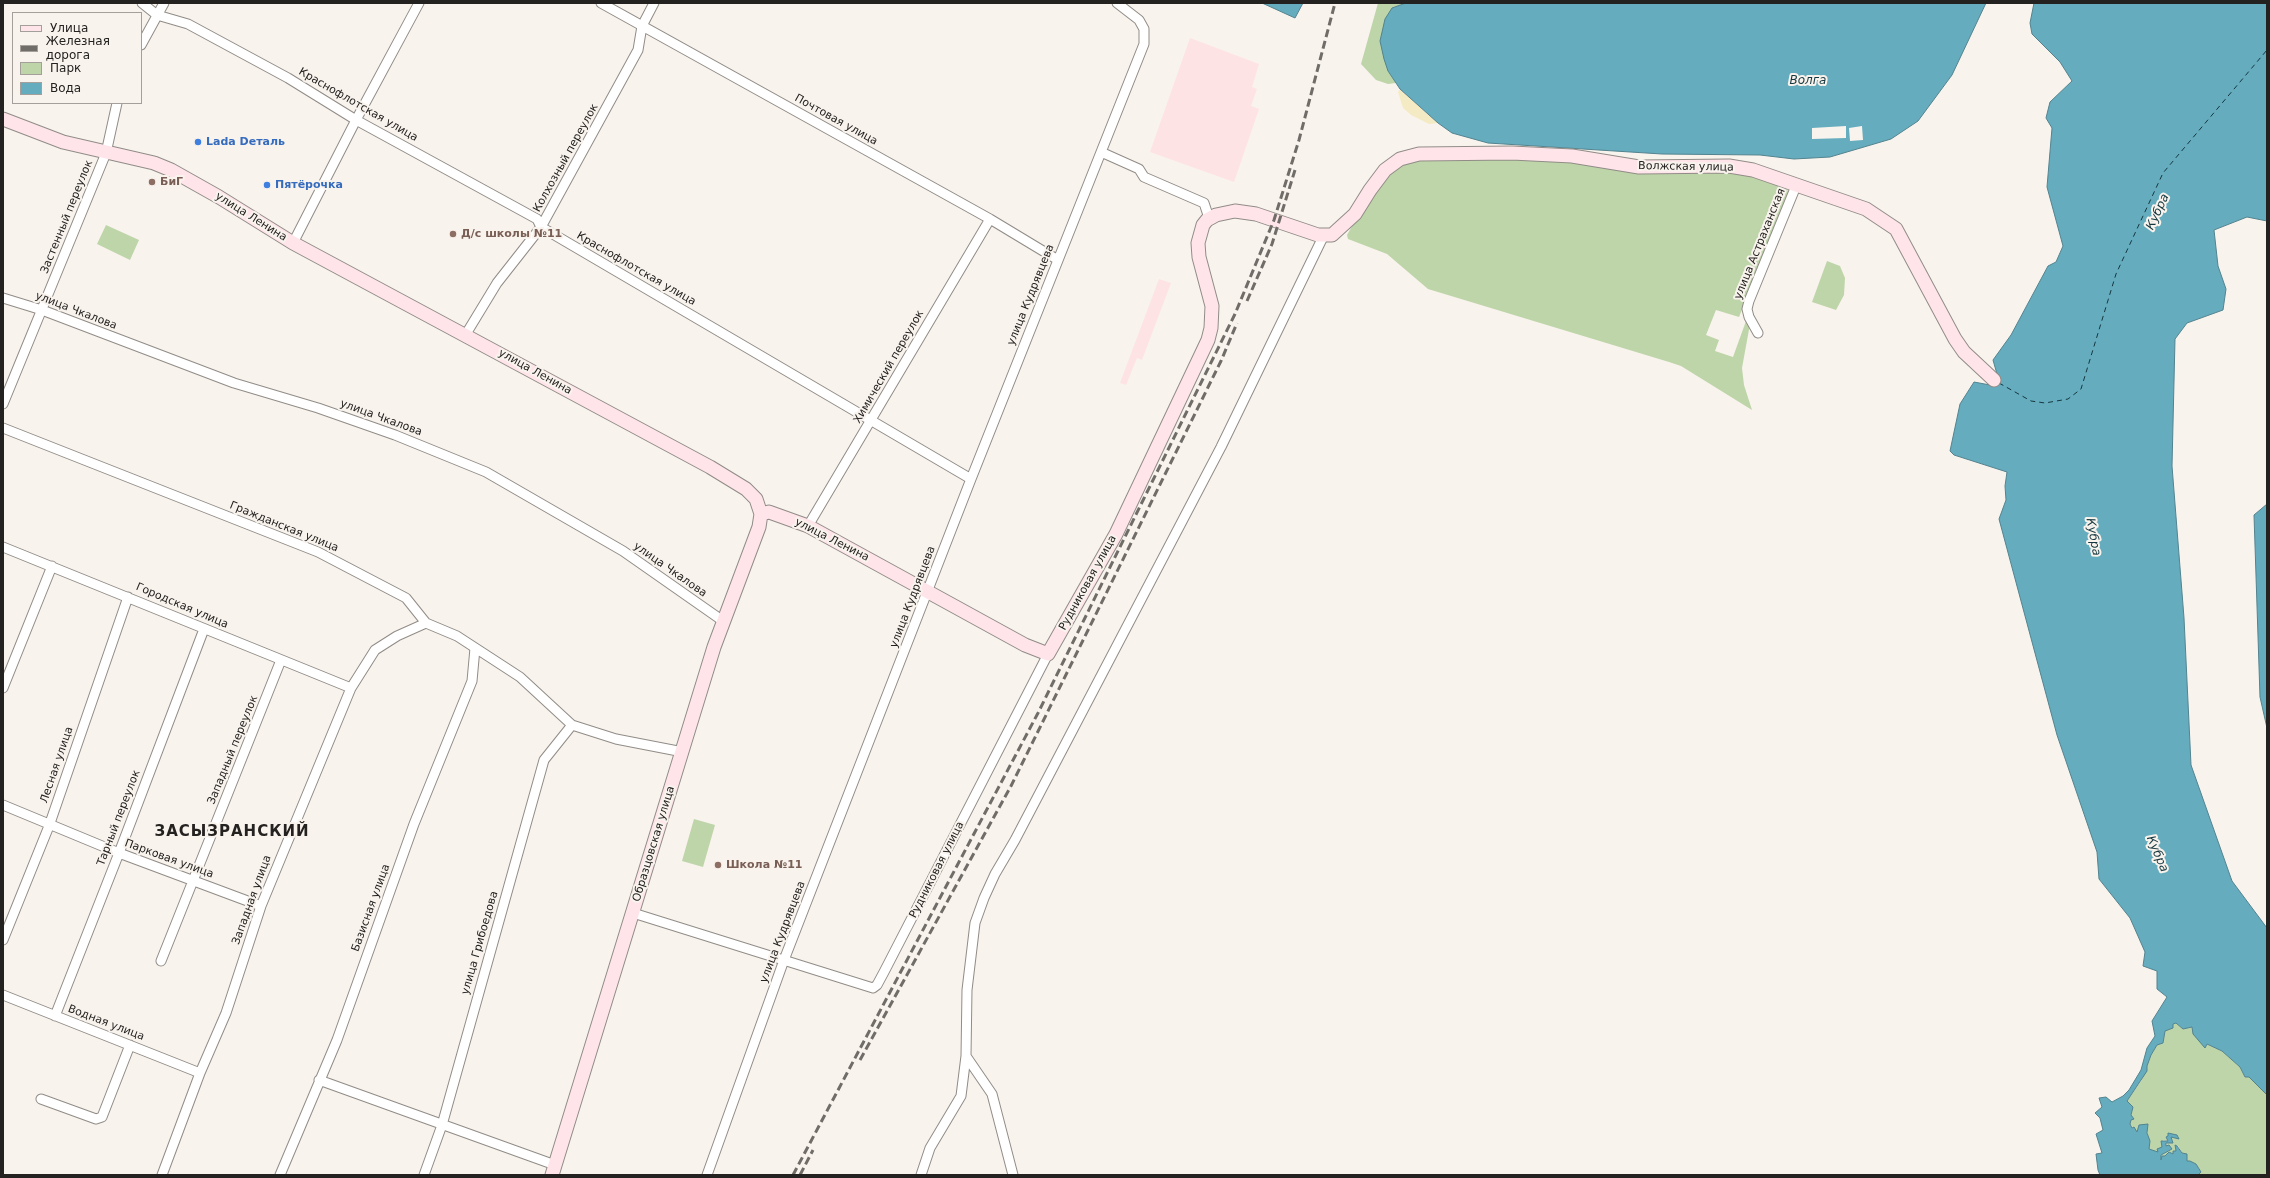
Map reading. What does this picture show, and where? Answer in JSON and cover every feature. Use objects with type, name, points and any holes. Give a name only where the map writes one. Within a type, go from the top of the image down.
[{"type":"street","name":"Краснофлотская улица","points":[[142,3],[157,15],[188,24],[288,78],[356,120],[537,219],[541,227],[971,479]]},
{"type":"street","points":[[142,43],[164,3]]},
{"type":"street","points":[[294,243],[356,120],[419,3]]},
{"type":"street","name":"Почтовая улица","points":[[601,3],[990,219],[1058,260]]},
{"type":"street","name":"Колхозный переулок","points":[[466,334],[497,283],[541,227],[638,50],[642,26],[654,3]]},
{"type":"street","name":"улица Кудрявцева","points":[[707,1175],[784,960],[929,592],[971,479],[1144,44],[1144,29],[1139,20],[1117,3]]},
{"type":"street","name":"Застенный переулок","points":[[3,404],[106,153],[117,104]]},
{"type":"street","name":"улица Ленина","points":[[3,119],[63,142],[149,162],[171,170],[219,197],[294,243],[466,334],[731,479],[756,499],[761,514],[770,512],[808,526],[1025,645],[1048,654]]},
{"type":"street","points":[[921,1175],[930,1148],[961,1096],[965,1081],[967,990],[974,923],[987,892],[1220,447],[1323,237],[1246,212],[1235,211],[1209,218],[1204,203],[1144,177],[1139,169],[1102,152]]},
{"type":"street","name":"Волжская улица","points":[[1323,237],[1332,235],[1348,223],[1374,184],[1392,164],[1409,155],[1512,153],[1572,156],[1639,167],[1729,166],[1753,170],[1866,209],[1896,228],[1955,339],[1964,352],[1994,380]]},
{"type":"street","name":"улица Астраханская","points":[[1758,333],[1749,317],[1747,309],[1749,301],[1796,186]]},
{"type":"street","name":"Рудниковая улица","points":[[784,960],[867,987],[873,988],[877,985],[1048,654],[1116,534],[1208,340],[1212,328],[1212,306],[1199,257],[1198,243],[1203,225],[1209,218]]},
{"type":"street","name":"Химический переулок","points":[[808,526],[990,219]]},
{"type":"street","name":"улица Чкалова","points":[[3,298],[42,310],[227,381],[318,408],[395,435],[486,472],[622,551],[723,621]]},
{"type":"street","name":"Гражданская улица","points":[[3,428],[318,552],[406,598],[426,623],[457,636],[520,677],[572,725],[616,739],[683,752]]},
{"type":"street","name":"Образцовская улица","points":[[554,1170],[723,621],[756,535],[761,514]]},
{"type":"street","name":"Городская улица","points":[[3,547],[128,596],[204,629],[351,688]]},
{"type":"street","points":[[3,688],[5,674],[52,566]]},
{"type":"street","name":"Лесная улица","points":[[3,940],[49,826],[128,596]]},
{"type":"street","name":"Западная улица","points":[[162,1175],[200,1073],[226,1013],[261,906],[351,688],[368,659],[376,650],[391,639],[426,623]]},
{"type":"street","name":"Тарный переулок","points":[[55,1016],[204,629]]},
{"type":"street","name":"Базисная улица","points":[[280,1175],[337,1040],[416,817],[472,681],[475,648]]},
{"type":"street","name":"Западный переулок","points":[[161,961],[282,660]]},
{"type":"street","name":"улица Грибоедова","points":[[424,1175],[442,1125],[544,760],[572,725]]},
{"type":"street","name":"Парковая улица","points":[[3,805],[49,826],[261,906]]},
{"type":"street","points":[[633,913],[784,960]]},
{"type":"street","name":"Водная улица","points":[[3,995],[200,1073]]},
{"type":"street","points":[[41,1099],[96,1119],[102,1117],[130,1045]]},
{"type":"street","points":[[966,1056],[992,1094],[1013,1175]]},
{"type":"street","points":[[319,1080],[442,1125],[554,1170]]},
{"type":"shaded area","points":[[1190,38],[1259,64],[1252,87],[1257,89],[1251,106],[1259,109],[1234,182],[1150,152]]},
{"type":"shaded area","points":[[1159,279],[1171,283],[1142,360],[1137,358],[1126,385],[1120,383]]},
{"type":"green space","points":[[1378,3],[1406,3],[1392,8],[1388,71],[1396,83],[1388,84],[1376,80],[1361,64]]},
{"type":"green space","points":[[1419,160],[1558,160],[1648,174],[1718,171],[1754,176],[1785,187],[1788,191],[1786,201],[1739,317],[1716,310],[1706,335],[1719,340],[1715,351],[1733,357],[1746,321],[1750,324],[1742,368],[1744,385],[1752,410],[1681,366],[1428,289],[1387,254],[1348,239],[1347,235],[1351,228],[1389,174],[1400,165]]},
{"type":"green space","points":[[106,225],[139,240],[130,260],[97,244]]},
{"type":"green space","points":[[1827,261],[1840,266],[1845,278],[1844,295],[1836,310],[1812,302]]},
{"type":"green space","points":[[694,819],[715,825],[703,867],[682,861]]},
{"type":"green space","points":[[2176,1023],[2183,1029],[2192,1027],[2205,1047],[2207,1044],[2222,1051],[2240,1067],[2245,1077],[2249,1077],[2267,1095],[2267,1175],[2198,1175],[2201,1172],[2196,1164],[2187,1162],[2187,1155],[2182,1153],[2178,1146],[2175,1146],[2176,1151],[2173,1154],[2169,1152],[2161,1160],[2161,1155],[2172,1149],[2166,1146],[2167,1143],[2173,1143],[2171,1137],[2178,1138],[2177,1136],[2166,1137],[2168,1141],[2163,1140],[2162,1148],[2156,1153],[2149,1149],[2147,1126],[2139,1126],[2137,1132],[2130,1124],[2132,1112],[2131,1106],[2127,1101],[2141,1081],[2151,1055],[2157,1045],[2163,1043],[2165,1030],[2172,1028],[2173,1024]]},
{"type":"sand","points":[[1400,89],[1438,123],[1429,124],[1411,115],[1403,108],[1398,92]]},
{"type":"water","points":[[1262,3],[1303,3],[1295,18]]},
{"type":"water","name":"Волга","points":[[1406,3],[1986,3],[1952,75],[1918,121],[1891,139],[1830,157],[1794,159],[1760,155],[1662,154],[1488,143],[1452,133],[1438,123],[1400,89],[1388,71],[1380,41],[1385,19],[1392,8]]},
{"type":"water","name":"Кубра","points":[[2034,3],[2267,3],[2267,221],[2247,217],[2214,230],[2218,266],[2226,289],[2223,310],[2187,323],[2175,339],[2172,466],[2184,618],[2191,765],[2232,881],[2267,928],[2267,1095],[2249,1077],[2245,1077],[2240,1067],[2222,1051],[2207,1044],[2205,1048],[2193,1034],[2192,1027],[2183,1029],[2176,1023],[2173,1024],[2173,1028],[2165,1031],[2163,1043],[2157,1045],[2151,1055],[2147,1066],[2147,1071],[2127,1101],[2133,1107],[2131,1115],[2134,1119],[2131,1120],[2130,1124],[2132,1128],[2134,1127],[2137,1132],[2139,1125],[2148,1124],[2147,1133],[2150,1141],[2149,1149],[2158,1152],[2157,1149],[2162,1147],[2161,1141],[2168,1141],[2166,1137],[2168,1136],[2168,1133],[2177,1135],[2179,1139],[2171,1137],[2173,1143],[2166,1143],[2166,1146],[2169,1145],[2172,1149],[2161,1155],[2161,1160],[2162,1156],[2165,1156],[2169,1152],[2173,1154],[2173,1151],[2176,1151],[2175,1145],[2182,1153],[2187,1154],[2187,1161],[2196,1164],[2201,1172],[2198,1175],[2100,1175],[2098,1170],[2096,1154],[2102,1153],[2096,1134],[2103,1130],[2100,1118],[2095,1113],[2102,1107],[2099,1098],[2106,1097],[2112,1102],[2123,1096],[2129,1090],[2141,1070],[2147,1048],[2155,1036],[2152,1021],[2167,997],[2157,989],[2157,971],[2143,966],[2145,952],[2130,918],[2099,879],[2097,852],[2057,735],[1999,519],[2006,500],[2005,486],[2007,472],[1954,455],[1950,451],[1960,404],[1974,382],[1990,385],[1997,374],[1993,360],[2011,335],[2048,266],[2056,262],[2063,246],[2047,187],[2052,128],[2046,118],[2050,102],[2072,81],[2060,62],[2032,34],[2030,23]]},
{"type":"water","points":[[2267,504],[2267,728],[2260,697],[2254,515]]},
{"type":"pier","points":[[1846,126],[1846,138],[1812,139],[1812,128]]},
{"type":"pier","points":[[1862,126],[1863,140],[1850,141],[1849,128]]},
{"type":"ferry route","points":[[1999,383],[2031,401],[2045,403],[2068,399],[2081,389],[2116,274],[2163,173],[2267,50]]},
{"type":"railway","points":[[793,1175],[1038,713],[1235,314],[1274,220],[1299,140],[1335,3]]},
{"type":"railway","points":[[1247,301],[1272,244],[1295,170]]},
{"type":"railway","points":[[860,1060],[1011,786],[1221,361],[1237,323]]},
{"type":"railway","points":[[800,1175],[813,1150]]},
{"type":"place","name":"Lada Dеталь","points":[[198,142]]},
{"type":"place","name":"БиГ","points":[[152,182]]},
{"type":"place","name":"Пятёрочка","points":[[267,185]]},
{"type":"place","name":"Д/с школы №11","points":[[453,234]]},
{"type":"place","name":"Школа №11","points":[[718,865]]},
{"type":"district","name":"ЗАСЫЗРАНСКИЙ","points":[[232,832]]}]
